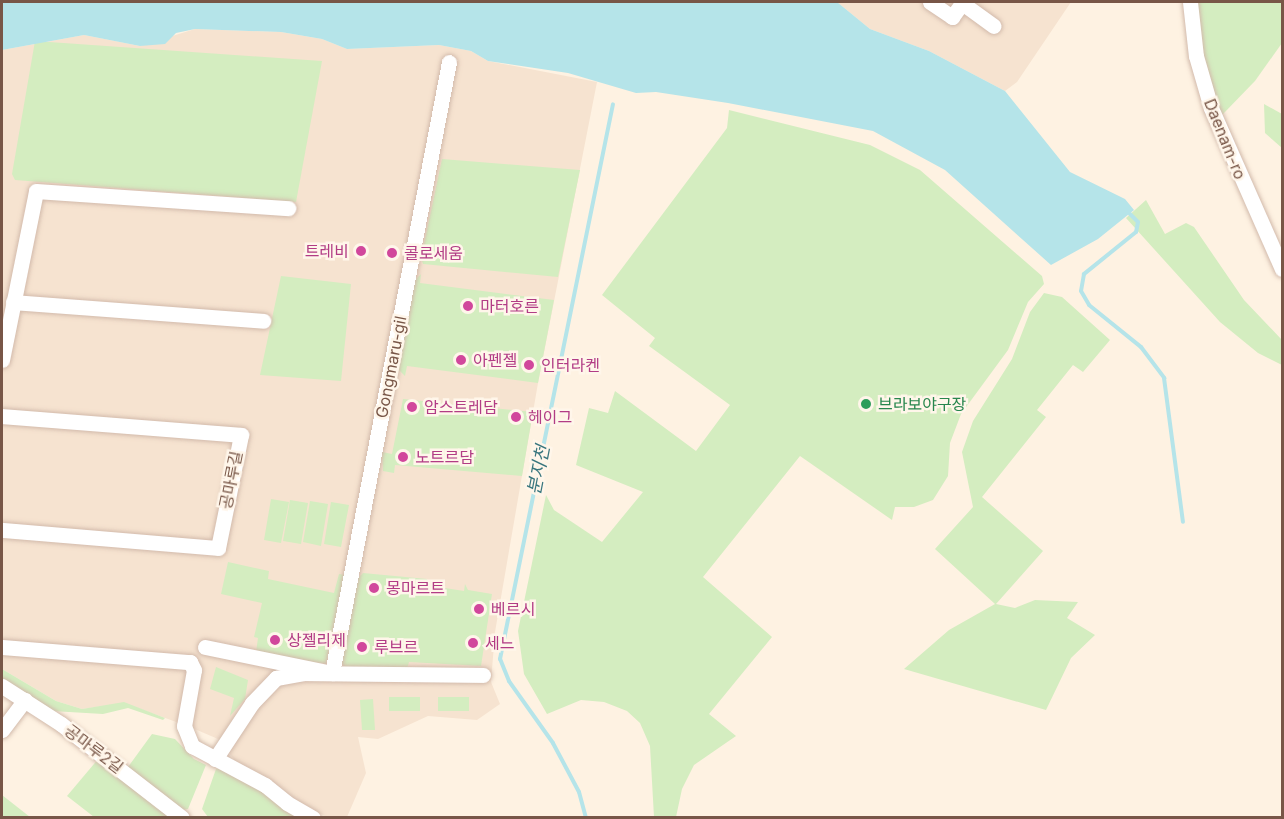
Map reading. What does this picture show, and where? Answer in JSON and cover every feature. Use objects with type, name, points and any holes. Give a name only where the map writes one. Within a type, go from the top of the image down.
[{"type":"street","points":[[930,2],[952,17],[963,2],[994,26]]},
{"type":"street","name":"Daenam-ro","points":[[1190,2],[1196,56],[1209,101],[1282,269]]},
{"type":"street","name":"Gongmaru-gil","points":[[332,673],[449,62]]},
{"type":"street","points":[[2,360],[34,194],[39,189],[288,208]]},
{"type":"street","points":[[13,302],[263,321]]},
{"type":"street","name":"공마루길","points":[[2,416],[241,435],[218,548],[2,530]]},
{"type":"street","points":[[2,647],[190,662],[194,670],[185,733],[192,746],[264,784],[287,803],[313,818]]},
{"type":"street","points":[[205,647],[332,673]]},
{"type":"street","points":[[215,759],[268,684],[288,675],[332,673],[483,675]]},
{"type":"street","name":"공마루2길","points":[[2,686],[99,752],[182,818]]},
{"type":"street","points":[[2,730],[25,700]]},
{"type":"shaded area","points":[[837,2],[1071,2],[1017,82],[1005,91],[929,51],[870,29]]},
{"type":"shaded area","points":[[195,29],[281,32],[322,39],[347,49],[439,45],[471,51],[488,61],[597,82],[538,383],[495,632],[491,682],[500,704],[477,720],[428,716],[378,739],[358,737],[366,773],[347,817],[327,817],[289,798],[236,762],[218,739],[124,703],[82,709],[56,701],[2,669],[2,50],[84,35],[140,46]]},
{"type":"green space","points":[[1195,2],[1282,2],[1282,43],[1255,81],[1223,114],[1219,114],[1206,77]]},
{"type":"green space","points":[[35,41],[322,61],[296,202],[15,180],[12,174]]},
{"type":"green space","points":[[1264,104],[1282,114],[1282,148],[1265,133]]},
{"type":"green space","points":[[729,110],[870,145],[920,170],[1042,276],[1044,284],[1028,302],[1008,350],[961,414],[950,443],[948,476],[933,500],[914,507],[895,507],[892,520],[800,456],[703,577],[772,637],[709,714],[736,736],[694,765],[682,789],[676,817],[654,817],[650,746],[640,723],[627,711],[604,702],[581,700],[547,714],[524,674],[518,631],[546,495],[554,510],[602,542],[643,492],[576,465],[589,408],[608,413],[615,391],[696,451],[730,405],[649,346],[655,338],[602,295],[727,128]]},
{"type":"green space","points":[[442,159],[580,170],[558,277],[423,264],[421,258]]},
{"type":"green space","points":[[1146,200],[1165,234],[1186,223],[1194,227],[1244,300],[1282,340],[1282,365],[1258,353],[1220,322],[1126,218]]},
{"type":"green space","points":[[421,274],[420,283],[554,300],[538,383],[407,366],[405,376],[398,369],[415,280]]},
{"type":"green space","points":[[281,276],[351,284],[341,381],[260,375]]},
{"type":"green space","points":[[1044,293],[1062,297],[1110,340],[1083,372],[1073,365],[1037,410],[1046,417],[982,497],[1043,551],[996,604],[1015,608],[1035,600],[1078,602],[1067,618],[1095,635],[1071,658],[1046,710],[904,669],[949,630],[995,604],[935,549],[973,507],[962,452],[973,421],[1012,359],[1030,312]]},
{"type":"green space","points":[[403,399],[533,412],[522,476],[395,465],[394,473],[383,471],[382,452],[392,454]]},
{"type":"green space","points":[[271,499],[289,502],[281,543],[264,540]]},
{"type":"green space","points":[[290,500],[308,503],[301,544],[283,541]]},
{"type":"green space","points":[[310,501],[328,504],[321,546],[303,542]]},
{"type":"green space","points":[[331,502],[349,505],[341,547],[324,544]]},
{"type":"green space","points":[[228,562],[269,571],[268,579],[334,593],[339,574],[345,575],[326,664],[256,652],[258,638],[254,637],[262,603],[221,594]]},
{"type":"green space","points":[[363,573],[427,579],[426,585],[464,591],[465,584],[468,590],[492,594],[481,666],[409,662],[407,669],[345,667],[341,662],[357,579]]},
{"type":"green space","points":[[216,667],[248,680],[245,699],[230,716],[234,698],[210,689]]},
{"type":"green space","points":[[2,669],[56,701],[82,709],[124,702],[165,718],[163,720],[128,708],[103,714],[52,711],[2,680]]},
{"type":"green space","points":[[389,697],[420,697],[420,711],[389,711]]},
{"type":"green space","points":[[438,697],[469,697],[469,711],[438,711]]},
{"type":"green space","points":[[373,699],[375,730],[362,730],[360,700]]},
{"type":"green space","points":[[152,734],[175,739],[194,759],[206,765],[188,809],[181,810],[128,767]]},
{"type":"green space","points":[[99,758],[172,817],[94,817],[67,796]]},
{"type":"green space","points":[[220,768],[262,789],[301,817],[208,817],[202,809],[216,769]]},
{"type":"green space","points":[[2,795],[30,817],[2,817]]},
{"type":"water","points":[[2,2],[837,2],[870,29],[929,51],[1005,91],[1070,172],[1125,199],[1134,210],[1098,239],[1051,265],[945,170],[873,131],[728,103],[656,92],[636,93],[568,73],[488,61],[471,51],[439,45],[347,49],[322,39],[281,32],[195,29],[176,33],[165,44],[140,46],[84,35],[2,50]]},
{"type":"waterway","name":"분지천","points":[[586,818],[579,792],[553,743],[509,681],[500,659],[613,104]]},
{"type":"waterway","points":[[1130,214],[1138,222],[1136,232],[1084,274],[1081,291],[1089,305],[1141,347],[1164,378],[1183,522]]},
{"type":"place","name":"트레비","points":[[361,251]]},
{"type":"place","name":"콜로세움","points":[[392,253]]},
{"type":"place","name":"마터호른","points":[[468,306]]},
{"type":"place","name":"아펜젤","points":[[461,360]]},
{"type":"place","name":"인터라켄","points":[[529,365]]},
{"type":"place","name":"브라보야구장","points":[[866,404]]},
{"type":"place","name":"암스트레담","points":[[412,407]]},
{"type":"place","name":"헤이그","points":[[516,417]]},
{"type":"place","name":"노트르담","points":[[403,457]]},
{"type":"place","name":"몽마르트","points":[[374,588]]},
{"type":"place","name":"베르시","points":[[479,609]]},
{"type":"place","name":"상젤리제","points":[[275,640]]},
{"type":"place","name":"세느","points":[[473,643]]},
{"type":"place","name":"루브르","points":[[362,647]]}]
